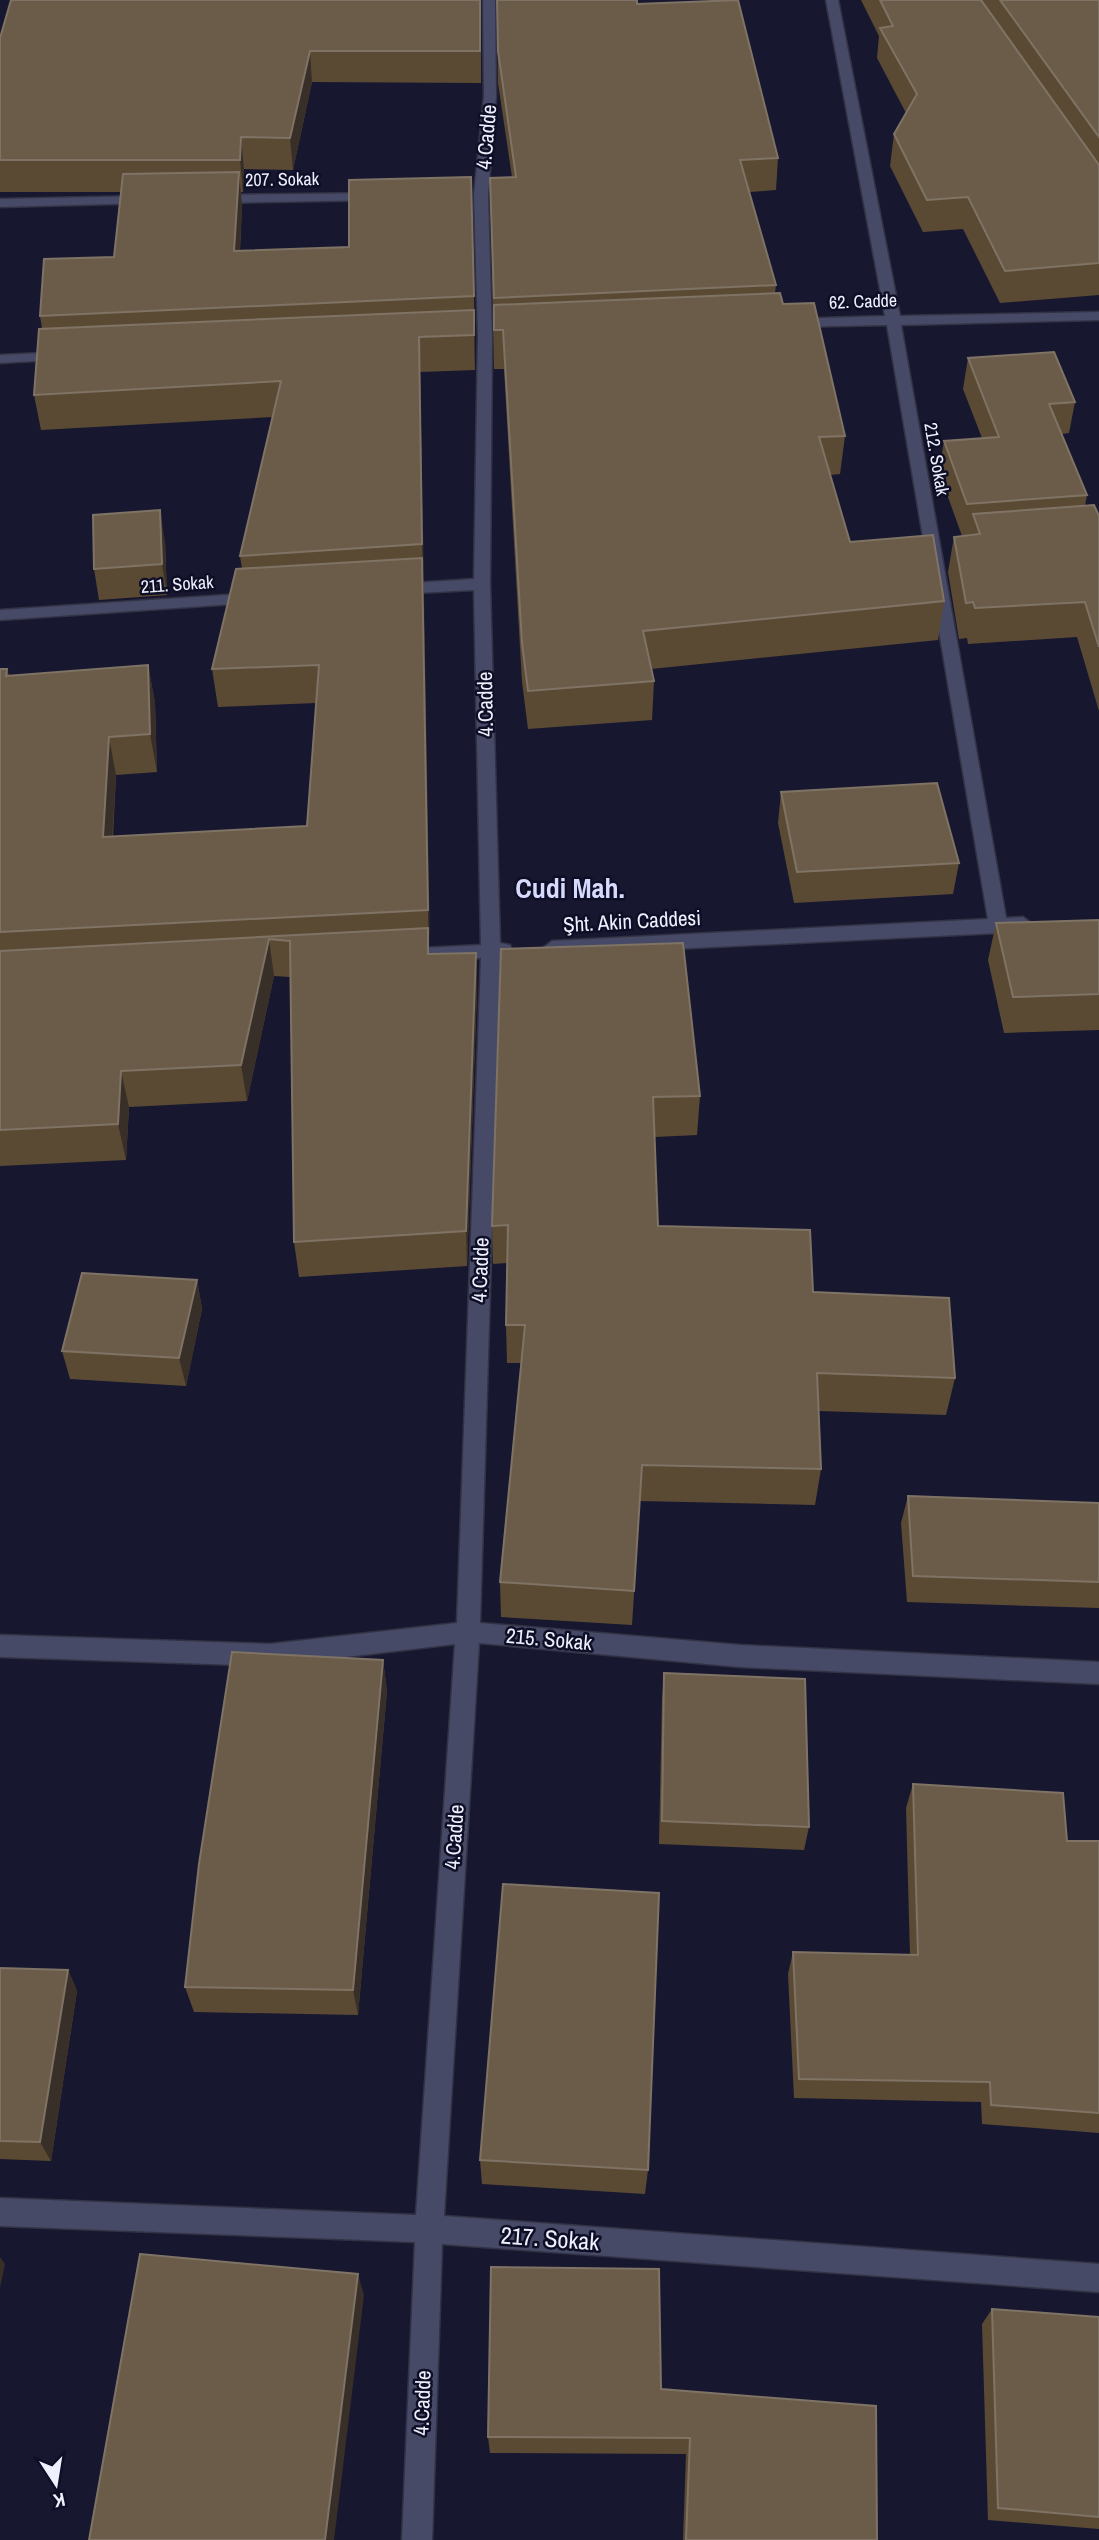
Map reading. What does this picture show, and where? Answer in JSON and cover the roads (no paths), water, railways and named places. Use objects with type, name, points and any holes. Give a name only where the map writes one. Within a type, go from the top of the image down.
[{"type":"street","name":"4.Cadde","points":[[417,2540],[429,2229],[468,1632],[491,951],[482,584],[485,336],[474,195],[490,96],[489,0]]},
{"type":"street","name":"212. Sokak","points":[[832,0],[939,544],[998,926]]},
{"type":"street","name":"207. Sokak","points":[[192,200],[399,196]]},
{"type":"street","points":[[0,203],[165,200]]},
{"type":"street","name":"62. Cadde","points":[[771,324],[1099,316]]},
{"type":"street","points":[[0,359],[83,355]]},
{"type":"street","points":[[386,590],[482,584]]},
{"type":"street","name":"211. Sokak","points":[[0,615],[276,597]]},
{"type":"street","name":"Şht. Akin Caddesi","points":[[382,957],[1048,923]]},
{"type":"street","name":"215. Sokak","points":[[0,1646],[270,1655],[468,1632],[740,1656],[1099,1673]]},
{"type":"street","name":"217. Sokak","points":[[0,2212],[429,2229],[1099,2278]]},
{"type":"district","name":"Cudi Mah.","points":[[570,888]]}]
